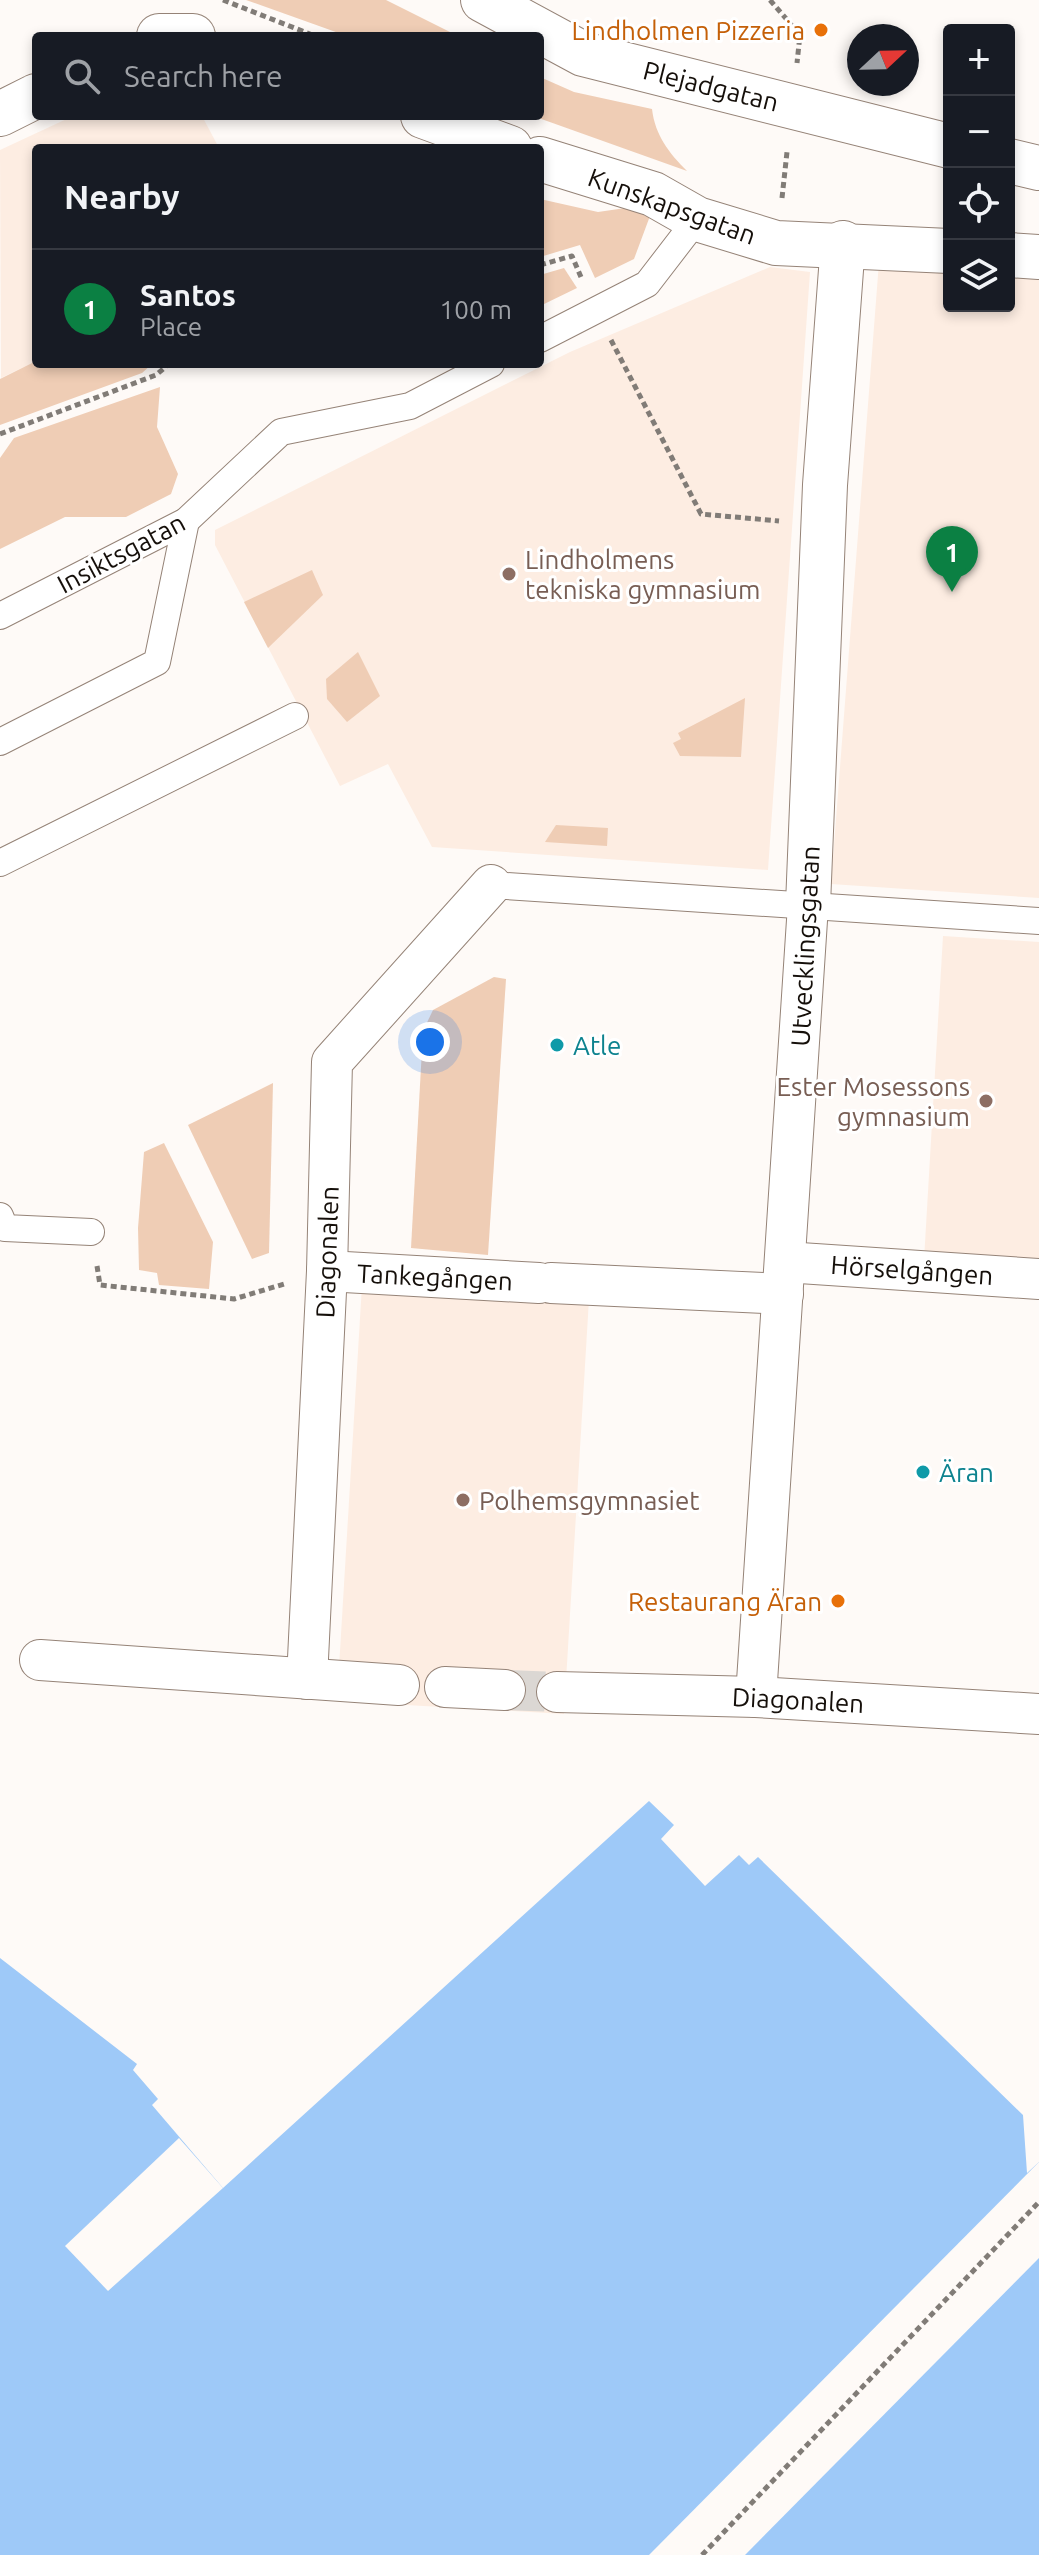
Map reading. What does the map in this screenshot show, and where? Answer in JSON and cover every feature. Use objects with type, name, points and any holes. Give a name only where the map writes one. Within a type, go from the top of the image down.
[{"type":"street","name":"Plejadgatan","points":[[487,0],[544,32]]},
{"type":"street","name":"Plejadgatan","points":[[544,32],[583,54],[943,144]]},
{"type":"street","points":[[0,114],[32,98]]},
{"type":"street","points":[[434,120],[499,144]]},
{"type":"street","name":"Kunskapsgatan","points":[[544,160],[653,194],[697,219],[776,243],[843,243],[943,251]]},
{"type":"street","points":[[1015,162],[1039,168]]},
{"type":"street","name":"Utvecklingsgatan","points":[[756,1697],[808,905],[823,526],[843,243]]},
{"type":"street","points":[[1015,255],[1039,257]]},
{"type":"street","name":"Diagonalen","points":[[307,1679],[327,1271],[332,1062],[491,885]]},
{"type":"street","name":"Tankegången","points":[[327,1271],[545,1283],[784,1278]]},
{"type":"street","name":"Hörselgången","points":[[784,1278],[1039,1279]]},
{"type":"street","points":[[40,1660],[399,1685]]},
{"type":"street","points":[[445,1687],[505,1690]]},
{"type":"street","name":"Diagonalen","points":[[557,1692],[756,1697],[1039,1714]]},
{"type":"lane","points":[[544,337],[647,284],[697,219]]},
{"type":"lane","name":"Insiktsgatan","points":[[0,616],[186,521],[281,432],[410,406],[483,368]]},
{"type":"lane","points":[[0,742],[157,662],[186,521]]},
{"type":"lane","points":[[0,863],[295,716]]},
{"type":"lane","points":[[491,885],[1039,921]]},
{"type":"lane","points":[[0,1216],[5,1228],[91,1232]]},
{"type":"path","points":[[222,0],[305,32]]},
{"type":"path","points":[[770,0],[800,35],[776,243]]},
{"type":"path","points":[[544,264],[572,256],[596,310],[701,514],[823,526]]},
{"type":"path","points":[[0,434],[156,375],[164,368]]},
{"type":"path","name":"Tankegången","points":[[91,1232],[100,1285],[234,1299],[327,1271]]},
{"type":"path","points":[[702,2555],[1039,2202]]},
{"type":"shaded area","points":[[246,0],[386,0],[450,32],[336,32]]},
{"type":"shaded area","points":[[544,79],[574,92],[652,109],[664,143],[687,171],[544,120]]},
{"type":"shaded area","points":[[64,120],[204,120],[217,144],[32,144],[32,363],[1,378],[0,150]]},
{"type":"shaded area","points":[[544,200],[598,212],[646,205],[650,216],[634,259],[595,278],[580,245],[544,256]]},
{"type":"shaded area","points":[[879,262],[943,267],[943,312],[1015,312],[1015,271],[1039,273],[1039,898],[831,884]]},
{"type":"shaded area","name":"Lindholmens tekniska gymnasium","points":[[770,267],[810,272],[768,870],[432,847],[388,764],[340,786],[215,545],[215,530],[538,368],[544,368],[544,365]]},
{"type":"shaded area","points":[[564,268],[577,288],[544,304],[544,274]]},
{"type":"shaded area","points":[[32,363],[32,368],[148,368],[142,373],[0,425],[0,379]]},
{"type":"shaded area","points":[[160,387],[157,427],[178,474],[171,494],[126,517],[65,517],[0,549],[0,458],[14,438]]},
{"type":"shaded area","points":[[312,570],[323,595],[268,648],[244,602]]},
{"type":"shaded area","points":[[358,652],[380,696],[347,722],[327,699],[326,679]]},
{"type":"shaded area","points":[[745,698],[741,757],[680,756],[673,743],[681,739],[678,733]]},
{"type":"shaded area","points":[[556,825],[608,828],[607,846],[545,842]]},
{"type":"shaded area","name":"Ester Mosessons gymnasium","points":[[943,936],[1039,942],[1039,1267],[924,1260]]},
{"type":"shaded area","points":[[494,977],[506,979],[488,1255],[411,1248],[423,1031],[433,1010]]},
{"type":"shaded area","points":[[273,1083],[269,1253],[252,1259],[188,1125]]},
{"type":"shaded area","points":[[164,1143],[213,1242],[209,1289],[159,1285],[157,1273],[139,1270],[138,1228],[144,1152]]},
{"type":"shaded area","name":"Polhemsgymnasiet","points":[[362,1285],[589,1299],[564,1714],[337,1701]]},
{"type":"water","points":[[649,1801],[674,1825],[661,1839],[705,1886],[739,1855],[749,1865],[758,1857],[1023,2115],[1027,2173],[1039,2162],[1039,2555],[0,2555],[0,1958],[137,2064],[133,2070],[158,2099],[152,2105],[223,2188]]},
{"type":"pier","points":[[179,2138],[223,2188],[108,2291],[65,2246]]},
{"type":"pier","points":[[1039,2162],[1039,2258],[745,2555],[649,2555]]},
{"type":"tunnel","points":[[505,1690],[557,1692]]},
{"type":"place","name":"Lindholmen Pizzeria","points":[[821,30]]},
{"type":"place","name":"Lindholmens tekniska gymnasium","points":[[509,574]]},
{"type":"place","name":"Santos","points":[[952,592]]},
{"type":"place","name":"Atle","points":[[557,1045]]},
{"type":"place","name":"Ester Mosessons gymnasium","points":[[986,1101]]},
{"type":"place","name":"Äran","points":[[923,1472]]},
{"type":"place","name":"Polhemsgymnasiet","points":[[463,1500]]},
{"type":"place","name":"Restaurang Äran","points":[[838,1601]]}]
